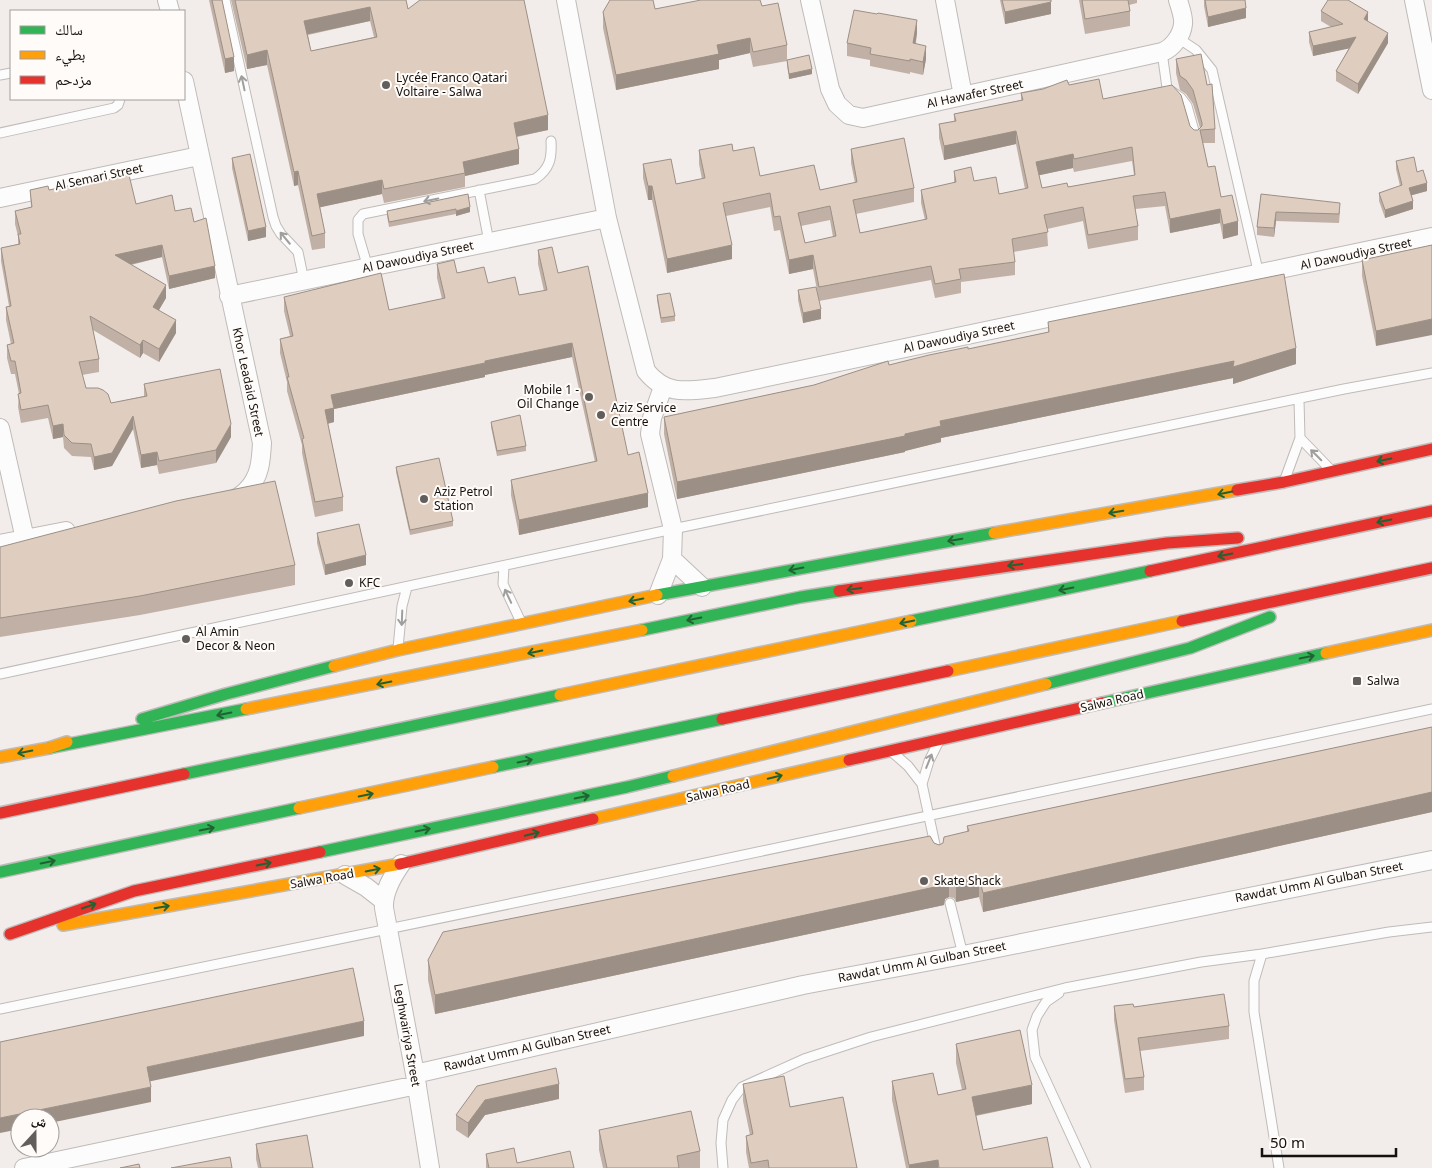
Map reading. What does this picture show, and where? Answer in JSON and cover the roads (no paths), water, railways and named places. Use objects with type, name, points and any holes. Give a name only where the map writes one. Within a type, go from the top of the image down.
[{"type":"main road","points":[[50,748],[226,694],[398,650],[658,595],[868,555],[1284,482],[1432,449]]},
{"type":"main road","points":[[0,814],[1432,511]]},
{"type":"main road","points":[[0,757],[432,674],[801,596],[1167,543],[1341,531]]},
{"type":"main road","points":[[0,872],[1432,568]]},
{"type":"main road","points":[[5,935],[134,891],[627,787],[1190,648],[1346,587]]},
{"type":"main road","name":"Salwa Road","points":[[5,935],[401,864],[890,751],[1432,630]]},
{"type":"street","points":[[566,0],[607,218],[646,371],[664,387],[652,418],[650,434],[673,529],[672,560],[658,595]]},
{"type":"street","name":"Al Hawafer Street","points":[[810,0],[830,89],[837,104],[849,115],[863,118],[1162,52],[1168,50],[1178,38]]},
{"type":"street","points":[[945,0],[963,96]]},
{"type":"street","points":[[1178,0],[1183,24],[1178,38]]},
{"type":"street","points":[[1414,0],[1432,90]]},
{"type":"street","name":"Khor Leadaid Street","points":[[185,86],[262,443],[260,466],[254,483],[239,498],[220,501]]},
{"type":"street","name":"Al Semari Street","points":[[0,198],[199,156]]},
{"type":"street","name":"Al Dawoudiya Street","points":[[229,296],[607,218]]},
{"type":"street","name":"Al Dawoudiya Street","points":[[664,387],[682,391],[715,388],[1432,237]]},
{"type":"street","points":[[0,428],[25,539]]},
{"type":"street","points":[[0,544],[84,528]]},
{"type":"street","points":[[672,560],[702,587]]},
{"type":"street","name":"Rawdat Umm Al Gulban Street","points":[[24,1168],[416,1080],[802,985],[963,955],[1432,860]]},
{"type":"street","name":"Leghwairiya Street","points":[[401,864],[390,882],[384,901],[430,1168]]},
{"type":"street","points":[[345,875],[366,887],[384,901]]},
{"type":"lane","points":[[225,0],[273,217],[281,234],[298,252],[304,281]]},
{"type":"lane","points":[[1178,38],[1196,50],[1212,70],[1258,275]]},
{"type":"lane","points":[[1162,52],[1168,88],[1181,98],[1187,106],[1196,138]]},
{"type":"lane","points":[[0,133],[114,108],[118,105],[120,100]]},
{"type":"lane","points":[[368,268],[358,234],[358,220],[363,214],[535,179],[544,172],[550,163],[551,141]]},
{"type":"lane","points":[[479,190],[489,242]]},
{"type":"lane","points":[[0,674],[673,529],[1299,400],[1344,389],[1432,373]]},
{"type":"lane","points":[[1284,482],[1300,438],[1299,400]]},
{"type":"lane","points":[[1300,438],[1332,471]]},
{"type":"lane","points":[[504,566],[503,584],[522,624]]},
{"type":"lane","points":[[398,650],[402,606],[407,587]]},
{"type":"lane","points":[[0,1009],[928,817],[1432,709]]},
{"type":"lane","points":[[938,858],[922,784],[929,761],[940,740]]},
{"type":"lane","points":[[890,751],[908,766],[922,784]]},
{"type":"lane","points":[[950,903],[963,955]]},
{"type":"lane","points":[[723,1168],[721,1143],[723,1120],[732,1100],[742,1087],[804,1059],[871,1037],[1065,988],[1201,962],[1262,954],[1389,932],[1432,928]]},
{"type":"lane","points":[[1262,954],[1254,981],[1254,1012],[1279,1168]]},
{"type":"lane","points":[[1065,988],[1046,1002],[1037,1016],[1032,1030],[1035,1057],[1086,1168]]},
{"type":"place","name":"Lycée Franco Qatari Voltaire - Salwa","points":[[386,85]]},
{"type":"place","name":"Mobile 1 - Oil Change","points":[[589,397]]},
{"type":"place","name":"Aziz Service Centre","points":[[601,415]]},
{"type":"place","name":"Aziz Petrol Station","points":[[424,499]]},
{"type":"place","name":"KFC","points":[[349,583]]},
{"type":"place","name":"Al Amin Decor & Neon","points":[[186,639]]},
{"type":"place","name":"Salwa","points":[[1357,681]]},
{"type":"place","name":"Skate Shack","points":[[924,881]]}]
